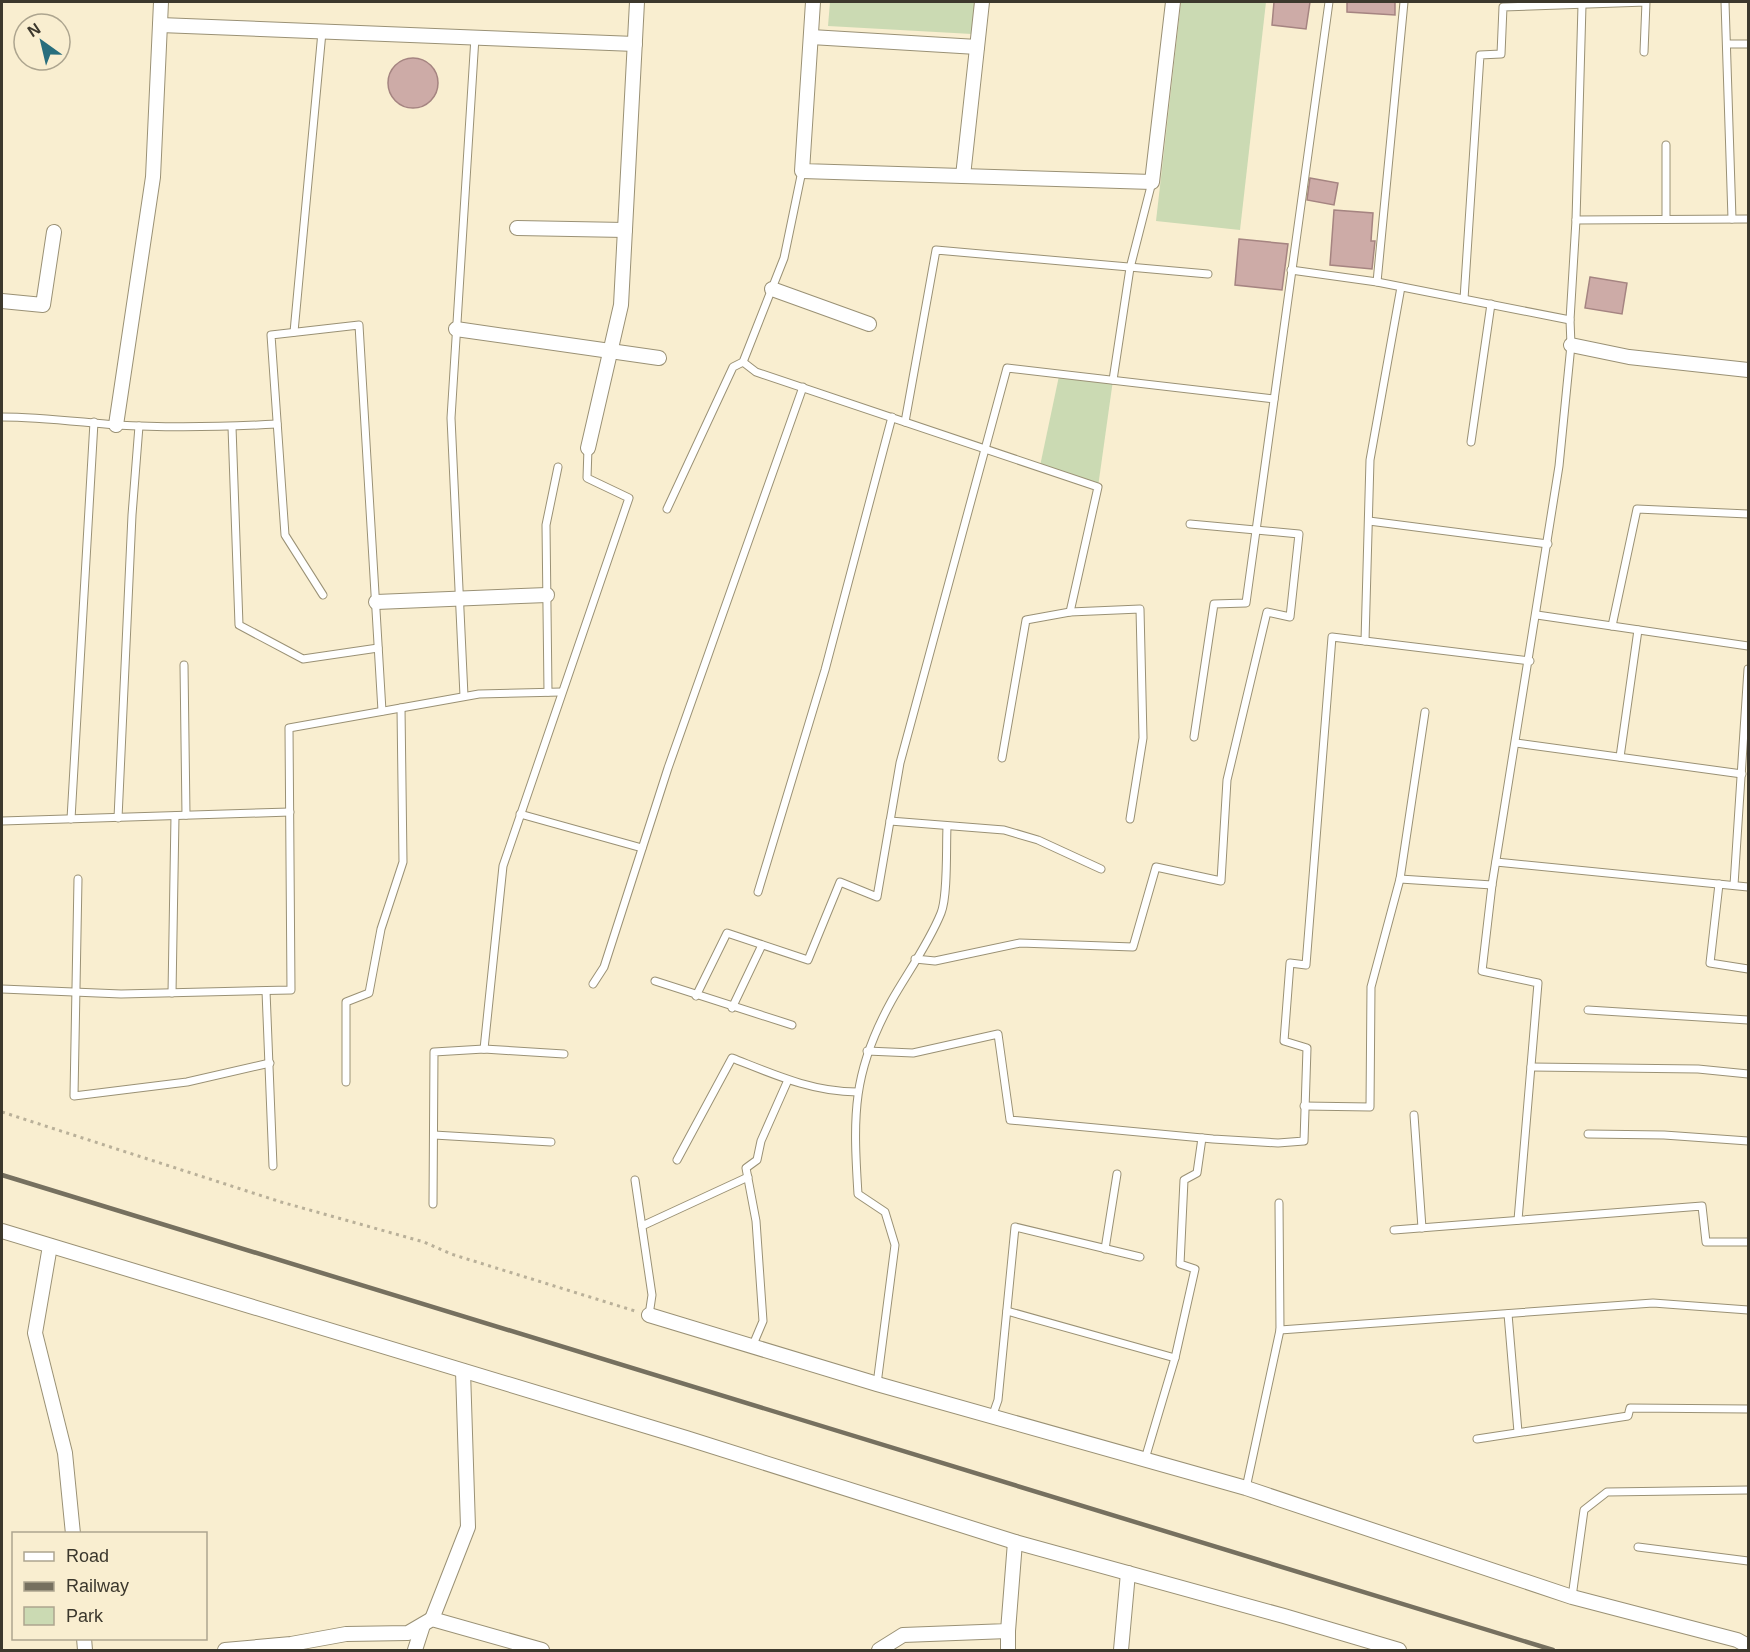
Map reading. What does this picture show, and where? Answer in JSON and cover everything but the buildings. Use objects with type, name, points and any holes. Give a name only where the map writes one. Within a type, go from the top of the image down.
[{"type":"street","points":[[116,425],[153,177],[161,2]]},
{"type":"street","points":[[588,448],[621,305],[637,2]]},
{"type":"street","points":[[813,2],[802,171],[1152,182],[1173,2]]},
{"type":"street","points":[[963,176],[982,2]]},
{"type":"street","points":[[160,25],[635,44]]},
{"type":"street","points":[[811,37],[977,47]]},
{"type":"street","points":[[517,228],[625,231]]},
{"type":"street","points":[[2,301],[43,305],[54,232]]},
{"type":"street","points":[[772,289],[869,324]]},
{"type":"street","points":[[456,329],[659,358]]},
{"type":"street","points":[[1571,345],[1629,357],[1749,370]]},
{"type":"street","points":[[376,602],[547,595]]},
{"type":"street","points":[[2,1231],[675,1435],[1015,1542],[1392,1650]]},
{"type":"street","points":[[50,1246],[35,1333],[65,1453],[73,1532]]},
{"type":"street","points":[[648,1315],[877,1384],[1246,1488],[1572,1597],[1737,1640],[1749,1646]]},
{"type":"street","points":[[415,1650],[468,1527],[463,1371]]},
{"type":"street","points":[[1008,1650],[1015,1542]]},
{"type":"street","points":[[1121,1650],[1128,1573]]},
{"type":"street","points":[[225,1650],[290,1647],[346,1634],[408,1633],[428,1622],[542,1650]]},
{"type":"street","points":[[879,1650],[903,1635],[1008,1631]]},
{"type":"lane","points":[[1194,737],[1214,604],[1246,603],[1329,2]]},
{"type":"lane","points":[[1377,282],[1404,2]]},
{"type":"lane","points":[[1464,299],[1480,55],[1501,54],[1503,7],[1646,2],[1644,52]]},
{"type":"lane","points":[[1725,2],[1732,219]]},
{"type":"lane","points":[[1518,1220],[1538,983],[1482,971],[1492,885],[1530,661],[1559,466],[1571,345],[1570,320],[1576,220],[1582,5]]},
{"type":"lane","points":[[294,332],[322,32]]},
{"type":"lane","points":[[464,696],[451,418],[475,37]]},
{"type":"lane","points":[[1727,44],[1749,44]]},
{"type":"lane","points":[[1666,145],[1666,219]]},
{"type":"lane","points":[[667,509],[733,367],[743,362],[784,258],[802,171]]},
{"type":"lane","points":[[1113,380],[1130,268],[1152,182]]},
{"type":"lane","points":[[1576,220],[1749,219]]},
{"type":"lane","points":[[905,422],[936,250],[1208,274]]},
{"type":"lane","points":[[1291,270],[1377,282],[1570,320]]},
{"type":"lane","points":[[1365,641],[1370,460],[1401,287]]},
{"type":"lane","points":[[1471,442],[1491,304]]},
{"type":"lane","points":[[322,595],[285,535],[272,335],[359,325],[382,711]]},
{"type":"lane","points":[[743,362],[756,372],[1098,487],[1070,612]]},
{"type":"lane","points":[[696,996],[727,933],[808,960],[840,882],[877,897],[900,763],[1007,368],[1275,399]]},
{"type":"lane","points":[[593,984],[604,967],[642,848],[803,387]]},
{"type":"lane","points":[[2,417],[39,417],[116,425],[200,429],[277,424]]},
{"type":"lane","points":[[758,892],[825,670],[892,417]]},
{"type":"lane","points":[[71,819],[94,422]]},
{"type":"lane","points":[[118,818],[132,515],[139,426]]},
{"type":"lane","points":[[232,427],[239,625],[303,659],[378,648]]},
{"type":"lane","points":[[484,1049],[503,866],[629,498],[587,478],[588,448]]},
{"type":"lane","points":[[548,693],[546,525],[558,467]]},
{"type":"lane","points":[[1612,626],[1637,509],[1749,514]]},
{"type":"lane","points":[[1369,521],[1548,544]]},
{"type":"lane","points":[[915,959],[935,961],[1020,943],[1132,947],[1156,867],[1221,881],[1227,780],[1267,612],[1290,617],[1299,534],[1190,525]]},
{"type":"lane","points":[[1002,758],[1026,620],[1070,612],[1140,609],[1143,738],[1130,819]]},
{"type":"lane","points":[[1537,615],[1749,646]]},
{"type":"lane","points":[[1620,757],[1638,630]]},
{"type":"lane","points":[[867,1051],[913,1053],[999,1034],[1010,1120],[1202,1138],[1278,1143],[1304,1141],[1306,1048],[1284,1041],[1290,963],[1306,965],[1332,638],[1530,661]]},
{"type":"lane","points":[[184,665],[186,815]]},
{"type":"lane","points":[[1734,885],[1749,669]]},
{"type":"lane","points":[[2,989],[76,993],[291,990],[289,728],[464,696],[561,692]]},
{"type":"lane","points":[[346,1082],[346,1002],[369,993],[381,929],[403,862],[401,708]]},
{"type":"lane","points":[[1304,1106],[1370,1107],[1371,987],[1400,879],[1425,712]]},
{"type":"lane","points":[[1516,743],[1742,774]]},
{"type":"lane","points":[[2,821],[290,812]]},
{"type":"lane","points":[[520,814],[642,848]]},
{"type":"lane","points":[[172,993],[175,816]]},
{"type":"lane","points":[[890,821],[1004,830],[1038,840],[1101,869]]},
{"type":"lane","points":[[877,1384],[895,1245],[885,1212],[858,1194],[854,1122],[857,1092],[867,1051],[942,911],[947,827]]},
{"type":"lane","points":[[1496,862],[1749,887]]},
{"type":"lane","points":[[78,879],[74,1096],[187,1082],[270,1063]]},
{"type":"lane","points":[[1400,879],[1492,885]]},
{"type":"lane","points":[[1719,884],[1710,963],[1749,969]]},
{"type":"lane","points":[[732,1008],[762,945]]},
{"type":"lane","points":[[655,981],[732,1008],[792,1025]]},
{"type":"lane","points":[[266,991],[273,1166]]},
{"type":"lane","points":[[1588,1010],[1749,1020]]},
{"type":"lane","points":[[433,1204],[434,1052],[484,1049],[564,1054]]},
{"type":"lane","points":[[677,1161],[732,1058],[788,1080],[830,1092],[857,1092]]},
{"type":"lane","points":[[1531,1067],[1698,1070],[1749,1074]]},
{"type":"lane","points":[[752,1347],[763,1321],[756,1221],[746,1168],[757,1160],[761,1141],[788,1080]]},
{"type":"lane","points":[[1414,1115],[1422,1228]]},
{"type":"lane","points":[[1588,1134],[1664,1135],[1749,1141]]},
{"type":"lane","points":[[434,1135],[551,1142]]},
{"type":"lane","points":[[1145,1459],[1175,1358],[1195,1269],[1180,1264],[1184,1180],[1197,1173],[1202,1138]]},
{"type":"lane","points":[[1105,1249],[1118,1174]]},
{"type":"lane","points":[[642,1226],[748,1177]]},
{"type":"lane","points":[[635,1180],[652,1295],[648,1315]]},
{"type":"lane","points":[[1246,1488],[1280,1330],[1279,1203]]},
{"type":"lane","points":[[1394,1230],[1702,1206],[1706,1242],[1749,1242]]},
{"type":"lane","points":[[992,1417],[998,1400],[1016,1227],[1140,1257]]},
{"type":"lane","points":[[1280,1330],[1653,1303],[1749,1310]]},
{"type":"lane","points":[[1007,1311],[1175,1358]]},
{"type":"lane","points":[[1508,1314],[1518,1432]]},
{"type":"lane","points":[[1477,1438],[1628,1416],[1630,1408],[1749,1409]]},
{"type":"lane","points":[[1572,1597],[1584,1510],[1607,1492],[1749,1490]]},
{"type":"lane","points":[[1638,1547],[1749,1561]]},
{"type":"path","points":[[2,1112],[273,1199],[424,1242],[451,1254],[648,1315]]},
{"type":"green space","points":[[830,2],[975,2],[972,34],[828,26]]},
{"type":"green space","points":[[1181,2],[1266,2],[1240,230],[1156,221]]},
{"type":"green space","points":[[1059,376],[1113,380],[1098,487],[1040,466]]},
{"type":"railway","points":[[2,1175],[1553,1650]]}]
